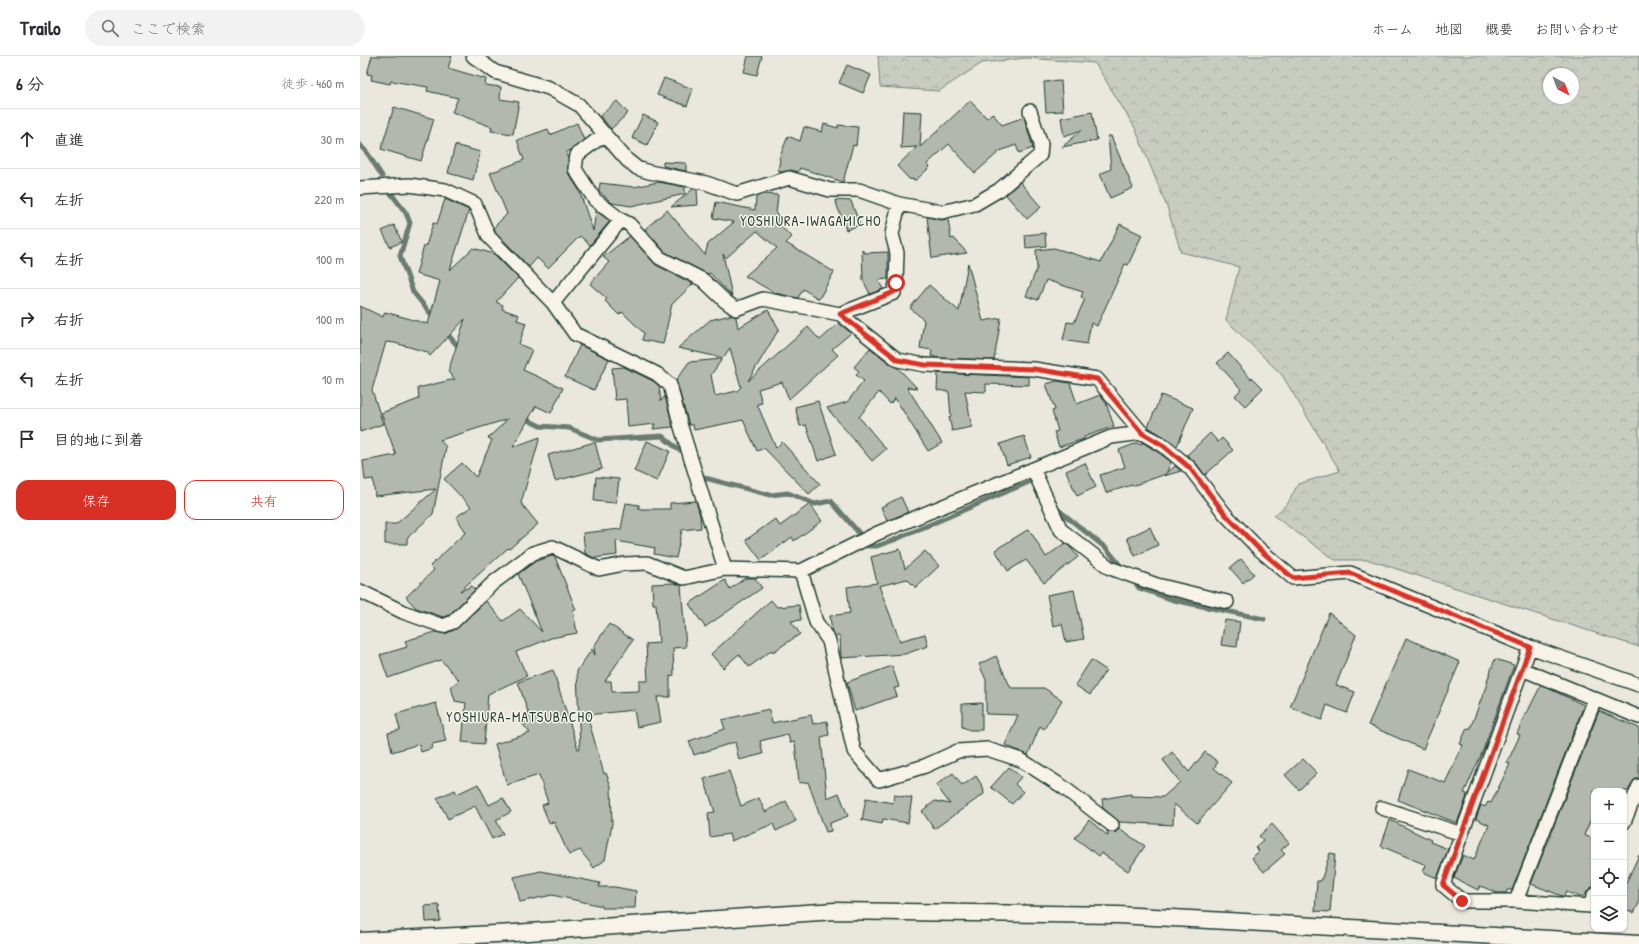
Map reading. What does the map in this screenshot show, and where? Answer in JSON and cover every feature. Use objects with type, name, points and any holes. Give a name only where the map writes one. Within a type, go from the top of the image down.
[{"type":"street","points":[[473,56],[495,72],[549,88],[579,105],[627,160],[637,168],[649,172],[706,183],[737,194],[789,178],[830,190],[859,190],[899,204],[942,212],[974,204],[999,190],[1040,155],[1041,144],[1030,112]]},
{"type":"street","points":[[605,134],[577,155],[575,169],[594,200],[621,220],[629,224],[660,258],[703,280],[725,302],[736,309],[764,299],[840,314],[898,360],[925,365],[1034,369],[1097,379],[1142,433],[1164,446],[1190,468],[1225,514],[1259,549],[1293,578],[1350,573],[1530,647],[1639,685]]},
{"type":"street","points":[[360,188],[409,185],[445,190],[474,204],[489,237],[553,304],[575,334],[657,374],[670,385],[680,427],[725,569]]},
{"type":"street","points":[[840,314],[894,292],[896,283],[897,253],[892,234],[899,204]]},
{"type":"street","points":[[553,304],[621,220]]},
{"type":"street","points":[[360,591],[403,612],[443,626],[453,622],[493,583],[533,553],[553,547],[599,569],[647,563],[684,578],[725,569],[801,571],[878,533],[1111,437],[1142,433]]},
{"type":"street","points":[[1033,469],[1061,530],[1110,568],[1157,585],[1227,602]]},
{"type":"street","points":[[801,571],[816,622],[829,641],[854,751],[879,780],[925,766],[958,752],[987,749],[1021,760],[1062,787],[1112,825]]},
{"type":"street","points":[[1530,647],[1443,885],[1462,901],[1516,901],[1590,906],[1594,896]]},
{"type":"street","points":[[1522,669],[1639,717]]},
{"type":"street","points":[[1516,901],[1595,699]]},
{"type":"street","points":[[1627,815],[1639,786]]},
{"type":"street","points":[[1382,808],[1462,834]]},
{"type":"street","points":[[360,941],[514,933],[835,911],[1118,915],[1639,944]]},
{"type":"green space","points":[[878,56],[1639,56],[1639,647],[1369,560],[1335,560],[1274,516],[1288,503],[1298,484],[1340,471],[1282,375],[1226,320],[1239,267],[1181,252],[1167,207],[1135,128],[1095,63],[1026,58],[982,63],[939,91],[880,87]]},
{"type":"building","points":[[372,56],[452,56],[448,68],[486,79],[485,85],[501,87],[500,99],[519,102],[513,134],[491,131],[492,127],[452,112],[458,98],[427,91],[428,87],[391,81],[390,84],[371,80],[372,75],[367,74]]},
{"type":"building","points":[[748,56],[762,56],[757,75],[744,72]]},
{"type":"building","points":[[847,65],[871,75],[863,93],[839,83]]},
{"type":"building","points":[[664,78],[693,89],[687,106],[657,95]]},
{"type":"building","points":[[1061,81],[1063,111],[1046,112],[1044,82]]},
{"type":"building","points":[[617,101],[628,113],[611,129],[600,116]]},
{"type":"building","points":[[970,101],[987,118],[992,113],[1002,125],[1024,117],[1033,148],[1019,153],[1016,145],[1000,151],[975,173],[949,144],[927,164],[930,167],[916,180],[909,179],[897,166],[917,147],[901,148],[903,111],[922,112],[920,147]]},
{"type":"building","points":[[394,107],[434,119],[421,161],[381,149]]},
{"type":"building","points":[[1092,112],[1097,140],[1062,147],[1082,130],[1064,136],[1061,118]]},
{"type":"building","points":[[643,115],[658,122],[647,145],[632,138]]},
{"type":"building","points":[[577,123],[584,140],[566,153],[568,159],[568,173],[579,190],[593,231],[596,211],[610,221],[590,245],[580,236],[548,268],[537,258],[529,267],[496,232],[494,227],[507,214],[490,173],[524,160],[517,140],[548,129],[550,135]]},
{"type":"building","points":[[824,124],[838,128],[838,125],[858,127],[856,146],[853,145],[843,182],[800,168],[798,172],[791,170],[782,172],[778,170],[779,159],[788,136],[800,141],[804,127],[822,132]]},
{"type":"building","points":[[1108,136],[1111,136],[1133,188],[1110,198],[1100,174],[1111,169]]},
{"type":"building","points":[[455,145],[480,152],[473,180],[448,173]]},
{"type":"building","points":[[663,162],[686,163],[686,171],[663,166]]},
{"type":"building","points":[[658,182],[685,187],[685,194],[631,206],[612,203],[599,191],[600,183],[634,187]]},
{"type":"building","points":[[1020,182],[1041,207],[1027,219],[1006,195]]},
{"type":"building","points":[[693,189],[697,189],[698,205],[671,207]]},
{"type":"building","points":[[763,194],[778,195],[776,214],[778,214],[778,224],[792,237],[786,243],[834,272],[819,299],[803,289],[798,298],[775,293],[745,276],[777,248],[757,231],[726,258],[723,254],[732,296],[710,273],[708,274],[665,252],[645,229],[667,210],[705,255],[708,244],[734,222],[713,218],[716,202],[755,210],[756,197]]},
{"type":"building","points":[[445,199],[469,210],[450,270],[473,248],[494,254],[518,278],[496,302],[503,305],[502,309],[519,315],[517,320],[526,323],[519,344],[532,350],[523,370],[563,388],[551,413],[536,406],[513,447],[540,437],[521,503],[538,524],[509,549],[508,548],[460,591],[472,586],[475,590],[449,615],[443,617],[416,608],[406,597],[434,570],[430,566],[466,532],[456,517],[471,507],[444,479],[462,463],[476,477],[492,440],[488,438],[508,419],[440,440],[446,447],[433,514],[407,538],[407,544],[385,544],[385,524],[396,524],[436,489],[375,496],[373,479],[365,480],[363,461],[396,455],[381,413],[419,399],[418,388],[455,379],[448,372],[465,319],[430,356],[427,352],[386,342],[372,390],[383,424],[360,432],[360,306],[383,317],[385,312],[428,324],[440,281],[416,274],[424,246],[426,246],[433,223],[437,224]]},
{"type":"building","points":[[835,200],[851,201],[860,225],[846,230]]},
{"type":"building","points":[[927,217],[941,220],[948,219],[951,239],[954,238],[967,253],[932,258]]},
{"type":"building","points":[[1120,224],[1142,235],[1128,265],[1125,264],[1097,326],[1091,323],[1087,344],[1063,340],[1067,322],[1074,323],[1085,299],[1081,297],[1083,292],[1046,280],[1038,300],[1026,296],[1037,268],[1036,250],[1054,248],[1101,262]]},
{"type":"building","points":[[394,225],[402,242],[390,247],[382,231]]},
{"type":"building","points":[[1045,233],[1046,246],[1026,248],[1025,235]]},
{"type":"building","points":[[630,236],[656,265],[693,284],[672,304],[663,344],[642,340],[644,333],[622,312],[619,315],[605,301],[607,299],[590,284],[609,262],[603,257]]},
{"type":"building","points":[[862,249],[864,253],[888,252],[888,279],[878,280],[883,289],[870,294],[863,280]]},
{"type":"building","points":[[968,263],[983,321],[1001,318],[994,360],[939,358],[931,356],[932,350],[920,348],[924,320],[910,308],[929,285],[959,311]]},
{"type":"building","points":[[768,310],[779,329],[748,381],[808,327],[820,340],[839,323],[851,333],[832,349],[838,355],[789,399],[782,382],[758,389],[762,403],[757,404],[776,448],[782,442],[820,484],[809,494],[764,448],[757,451],[743,420],[694,430],[693,425],[689,425],[676,380],[689,362],[722,359],[711,375],[715,396],[737,391],[741,387],[730,348],[723,358],[678,348],[710,320],[731,315],[736,317],[738,328]]},
{"type":"building","points":[[580,345],[609,359],[594,390],[565,377]]},
{"type":"building","points":[[870,348],[893,366],[898,368],[917,388],[907,387],[942,443],[928,451],[895,398],[890,404],[879,392],[859,417],[886,449],[872,461],[827,408],[847,402],[864,381],[856,375],[859,371],[854,367]]},
{"type":"building","points":[[1228,353],[1251,379],[1252,377],[1263,388],[1245,406],[1235,396],[1241,389],[1217,363]]},
{"type":"building","points":[[624,367],[653,381],[659,386],[661,401],[665,396],[673,427],[653,429],[655,424],[628,427],[626,399],[615,400],[612,368]]},
{"type":"building","points":[[938,373],[1029,377],[1029,385],[986,384],[986,392],[965,391],[972,427],[952,431],[949,417],[951,416],[949,392],[937,390]]},
{"type":"building","points":[[1057,381],[1070,383],[1077,404],[1100,395],[1106,403],[1114,426],[1084,437],[1084,439],[1059,447],[1054,432],[1058,431],[1052,411],[1055,410],[1046,384]]},
{"type":"building","points":[[1161,395],[1193,408],[1177,446],[1148,427]]},
{"type":"building","points":[[818,401],[836,454],[818,461],[806,425],[800,426],[795,407]]},
{"type":"building","points":[[1210,433],[1218,442],[1222,438],[1233,450],[1205,475],[1196,463],[1187,455]]},
{"type":"building","points":[[1024,436],[1031,457],[1007,465],[1000,444]]},
{"type":"building","points":[[647,441],[670,451],[657,481],[634,471]]},
{"type":"building","points":[[595,442],[602,469],[555,481],[548,455]]},
{"type":"building","points":[[1142,442],[1171,462],[1166,474],[1106,493],[1100,475],[1125,467],[1119,450],[1137,443],[1141,445]]},
{"type":"building","points":[[1085,463],[1096,487],[1077,496],[1066,471]]},
{"type":"building","points":[[1175,466],[1181,471],[1164,476]]},
{"type":"building","points":[[596,477],[619,479],[616,503],[594,501]]},
{"type":"building","points":[[901,497],[908,512],[887,521],[881,507]]},
{"type":"building","points":[[696,501],[700,516],[701,528],[682,530],[676,558],[654,554],[655,548],[616,541],[617,555],[594,558],[585,553],[583,533],[621,529],[626,503],[639,505],[639,509],[670,509],[670,503]]},
{"type":"building","points":[[810,504],[822,521],[794,541],[792,537],[761,560],[746,540],[775,519],[780,526]]},
{"type":"building","points":[[1150,527],[1158,545],[1135,556],[1127,538]]},
{"type":"building","points":[[1029,529],[1046,557],[1065,543],[1078,557],[1044,583],[1026,560],[1008,571],[995,550]]},
{"type":"building","points":[[900,549],[905,569],[925,551],[939,566],[916,588],[907,579],[879,586],[900,641],[925,634],[928,646],[905,654],[841,658],[840,636],[836,636],[832,632],[830,616],[850,613],[847,587],[877,583],[871,557]]},
{"type":"building","points":[[552,556],[555,557],[576,610],[573,610],[577,633],[551,638],[516,652],[527,676],[488,694],[484,744],[462,742],[466,703],[455,701],[451,687],[459,680],[441,660],[388,678],[380,655],[407,647],[405,641],[435,632],[445,634],[456,629],[486,601],[503,621],[520,609],[542,632],[518,574],[536,561]]},
{"type":"building","points":[[1241,559],[1254,574],[1243,583],[1230,568]]},
{"type":"building","points":[[745,578],[755,578],[762,588],[705,627],[689,604],[725,580],[730,589]]},
{"type":"building","points":[[674,583],[681,585],[686,647],[673,648],[674,675],[670,676],[670,697],[657,697],[661,722],[637,727],[634,710],[587,715],[604,774],[606,773],[611,786],[612,824],[605,860],[594,868],[580,850],[569,855],[554,822],[549,823],[542,805],[548,803],[539,775],[507,785],[495,744],[530,733],[521,722],[529,715],[518,682],[553,670],[578,749],[580,749],[577,671],[592,649],[595,655],[594,646],[609,624],[633,640],[605,681],[611,681],[612,692],[639,691],[639,681],[648,681],[646,644],[659,643],[656,604],[653,604],[652,584]]},
{"type":"building","points":[[1074,590],[1084,639],[1066,642],[1062,624],[1053,626],[1047,595]]},
{"type":"building","points":[[771,600],[777,607],[799,605],[801,620],[791,621],[800,634],[773,652],[772,650],[749,667],[739,654],[723,668],[711,654]]},
{"type":"building","points":[[1329,613],[1356,635],[1336,685],[1355,692],[1347,713],[1327,705],[1322,720],[1290,707]]},
{"type":"building","points":[[1225,620],[1240,622],[1237,647],[1221,645]]},
{"type":"building","points":[[1406,638],[1460,662],[1423,749],[1368,725]]},
{"type":"building","points":[[996,656],[1011,688],[1044,688],[1062,700],[1044,729],[1040,726],[1028,755],[1005,745],[1018,715],[986,714],[986,680],[979,664]]},
{"type":"building","points":[[1495,659],[1514,665],[1482,753],[1464,793],[1467,794],[1466,799],[1457,823],[1398,800],[1408,769],[1445,783],[1463,745],[1460,744],[1467,728],[1470,729]]},
{"type":"building","points":[[1091,660],[1106,670],[1090,695],[1075,685]]},
{"type":"building","points":[[892,666],[899,687],[894,688],[897,696],[855,711],[847,682]]},
{"type":"building","points":[[1541,685],[1584,705],[1512,890],[1507,890],[1506,893],[1498,893],[1480,886],[1478,890],[1454,878],[1463,855],[1474,860],[1489,825],[1476,819],[1481,805],[1485,807],[1488,802],[1491,803],[1510,764],[1507,763],[1520,735],[1517,734],[1526,712],[1527,713]]},
{"type":"building","points":[[436,703],[446,741],[432,744],[433,748],[421,752],[419,744],[392,752],[388,733],[400,730],[396,714]]},
{"type":"building","points":[[982,703],[982,730],[970,730],[962,727],[962,704]]},
{"type":"building","points":[[769,709],[772,723],[811,715],[813,724],[827,721],[829,735],[821,737],[827,798],[839,793],[848,816],[830,823],[831,831],[826,832],[808,782],[799,783],[795,742],[790,743],[788,734],[760,741],[763,754],[739,760],[735,742],[694,755],[689,741],[725,729],[722,720]]},
{"type":"building","points":[[1599,711],[1639,728],[1639,778],[1634,780],[1628,791],[1627,788],[1591,788],[1591,819],[1584,835],[1591,838],[1591,888],[1585,895],[1581,897],[1566,892],[1564,896],[1562,896],[1531,884]]},
{"type":"building","points":[[1172,752],[1189,772],[1205,752],[1218,762],[1214,768],[1232,783],[1197,823],[1174,804],[1173,825],[1119,822],[1103,808],[1102,799],[1131,794],[1131,796],[1163,797],[1180,782],[1163,760]]},
{"type":"building","points":[[1303,759],[1317,773],[1299,790],[1285,775]]},
{"type":"building","points":[[1009,767],[1021,777],[1015,784],[1023,792],[1012,804],[991,787]]},
{"type":"building","points":[[729,771],[741,806],[759,798],[765,812],[786,801],[796,821],[776,831],[773,824],[731,841],[729,834],[710,837],[708,813],[715,812],[704,779]]},
{"type":"building","points":[[953,773],[962,786],[976,776],[983,787],[984,794],[934,829],[922,811],[935,801],[950,804],[936,785]]},
{"type":"building","points":[[478,784],[489,805],[503,798],[511,812],[496,820],[503,834],[492,839],[475,806],[448,819],[437,798],[455,790],[457,794]]},
{"type":"building","points":[[894,795],[912,798],[908,823],[883,819],[882,824],[862,820],[866,798],[893,803]]},
{"type":"building","points":[[1089,820],[1108,836],[1107,831],[1115,833],[1119,829],[1145,846],[1128,871],[1101,853],[1099,856],[1075,838]]},
{"type":"building","points":[[1390,820],[1431,840],[1430,842],[1448,849],[1437,878],[1423,872],[1426,865],[1381,846]]},
{"type":"building","points":[[1272,824],[1289,843],[1281,850],[1285,854],[1264,872],[1252,858],[1259,851],[1255,847],[1263,840],[1259,836]]},
{"type":"building","points":[[1330,853],[1335,854],[1330,912],[1315,911],[1317,881],[1321,881]]},
{"type":"building","points":[[1639,855],[1639,903],[1634,913],[1627,910],[1627,881]]},
{"type":"building","points":[[541,871],[600,883],[599,887],[615,887],[636,891],[635,908],[602,908],[602,906],[552,895],[520,902],[514,877]]},
{"type":"building","points":[[439,905],[440,921],[426,922],[425,906]]},
{"type":"waterway","points":[[360,145],[368,154],[382,176]]},
{"type":"waterway","points":[[390,192],[406,213],[410,223],[400,256],[413,292],[435,319]]},
{"type":"waterway","points":[[445,331],[460,349]]},
{"type":"waterway","points":[[522,417],[540,426],[569,428],[598,440],[662,436],[679,450]]},
{"type":"waterway","points":[[700,474],[705,478],[770,495],[788,493],[815,504],[831,501],[859,533]]},
{"type":"waterway","points":[[868,546],[877,546],[894,540],[1029,482]]},
{"type":"waterway","points":[[1056,508],[1107,549],[1124,570]]},
{"type":"waterway","points":[[1133,580],[1139,588],[1173,600],[1264,619]]},
{"type":"district","name":"YOSHIURA-IWAGAMICHO","points":[[811,221]]},
{"type":"district","name":"YOSHIURA-MATSUBACHO","points":[[520,717]]},
{"type":"route","points":[[896,283],[894,292],[840,314],[898,360],[925,365],[1034,369],[1097,379],[1142,433],[1164,446],[1190,468],[1225,514],[1259,549],[1293,578],[1350,573],[1530,647],[1443,885],[1462,901]]}]
